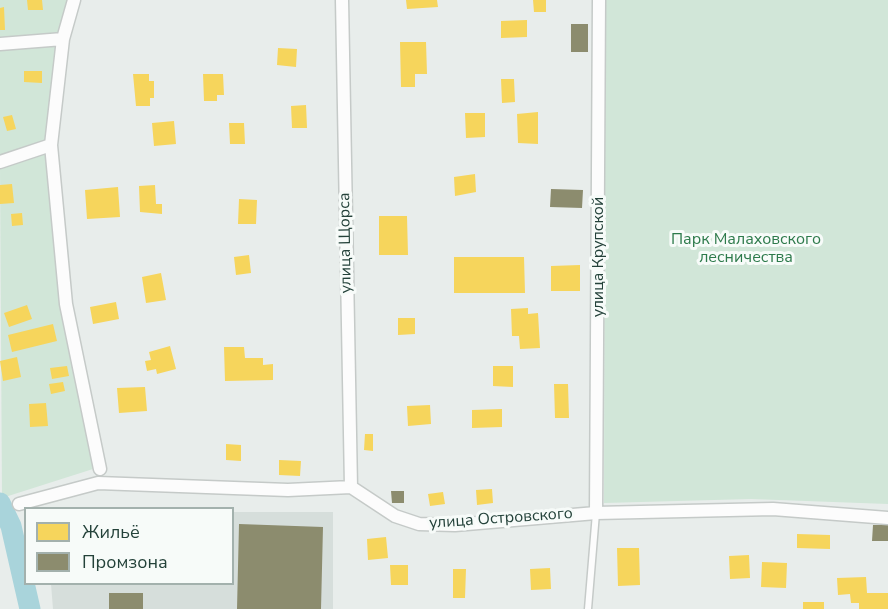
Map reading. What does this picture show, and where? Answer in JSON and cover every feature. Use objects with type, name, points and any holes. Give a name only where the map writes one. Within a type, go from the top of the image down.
[{"type":"street","points":[[74,0],[63,39],[51,145],[66,304],[100,468]]},
{"type":"street","name":"улица Щорса","points":[[342,0],[351,487]]},
{"type":"street","name":"улица Крупской","points":[[596,513],[599,0]]},
{"type":"street","points":[[0,44],[63,39]]},
{"type":"street","points":[[0,162],[51,145]]},
{"type":"street","points":[[20,504],[98,483],[288,490],[351,487]]},
{"type":"street","name":"улица Островского","points":[[351,487],[395,516],[418,524],[455,525],[596,513],[773,509],[888,518]]},
{"type":"lane","points":[[588,609],[596,513]]},
{"type":"shaded area","points":[[234,512],[333,512],[333,609],[53,609],[51,585],[234,585]]},
{"type":"green space","points":[[0,0],[70,0],[60,35],[0,40]]},
{"type":"green space","name":"Парк Малаховского лесничества","points":[[605,0],[888,0],[888,504],[751,499],[604,503]]},
{"type":"green space","points":[[59,43],[48,142],[0,158],[0,48]]},
{"type":"green space","points":[[48,150],[62,305],[93,469],[2,498],[0,167]]},
{"type":"building: Жильё","points":[[27,0],[42,0],[43,10],[28,10]]},
{"type":"building: Жильё","points":[[406,0],[437,0],[438,7],[407,9]]},
{"type":"building: Жильё","points":[[533,0],[546,0],[546,12],[534,12]]},
{"type":"building: Жильё","points":[[4,7],[5,30],[0,30],[0,8]]},
{"type":"building: Жильё","points":[[527,20],[527,37],[501,38],[501,21]]},
{"type":"building: Жильё","points":[[400,42],[426,42],[427,74],[415,74],[415,87],[401,87]]},
{"type":"building: Жильё","points":[[278,48],[297,49],[296,67],[277,65]]},
{"type":"building: Жильё","points":[[24,71],[42,71],[42,83],[24,82]]},
{"type":"building: Жильё","points":[[133,74],[149,74],[149,81],[154,81],[154,98],[150,98],[150,106],[136,106]]},
{"type":"building: Жильё","points":[[203,74],[223,74],[224,95],[217,95],[217,101],[204,101]]},
{"type":"building: Жильё","points":[[501,79],[514,79],[515,102],[502,103]]},
{"type":"building: Жильё","points":[[306,105],[307,128],[292,128],[291,106]]},
{"type":"building: Жильё","points":[[538,112],[538,144],[518,143],[517,114]]},
{"type":"building: Жильё","points":[[465,113],[485,113],[485,137],[466,138]]},
{"type":"building: Жильё","points":[[12,115],[16,129],[7,131],[3,117]]},
{"type":"building: Жильё","points":[[174,121],[176,144],[154,146],[152,123]]},
{"type":"building: Жильё","points":[[229,123],[244,123],[245,144],[230,144]]},
{"type":"building: Жильё","points":[[475,174],[476,192],[455,196],[454,177]]},
{"type":"building: Жильё","points":[[12,184],[14,203],[0,204],[0,185]]},
{"type":"building: Жильё","points":[[155,185],[156,204],[162,204],[162,214],[140,212],[139,186]]},
{"type":"building: Жильё","points":[[118,187],[120,217],[87,219],[85,190]]},
{"type":"building: Жильё","points":[[239,199],[257,200],[256,224],[238,224]]},
{"type":"building: Жильё","points":[[22,213],[23,225],[12,226],[11,214]]},
{"type":"building: Жильё","points":[[379,216],[407,216],[408,255],[379,255]]},
{"type":"building: Жильё","points":[[249,255],[251,273],[236,275],[234,257]]},
{"type":"building: Жильё","points":[[454,257],[524,257],[525,293],[454,293]]},
{"type":"building: Жильё","points":[[580,265],[580,291],[551,291],[551,266]]},
{"type":"building: Жильё","points":[[161,273],[166,300],[146,303],[142,277]]},
{"type":"building: Жильё","points":[[116,302],[119,319],[93,324],[90,307]]},
{"type":"building: Жильё","points":[[27,305],[32,319],[9,327],[4,313]]},
{"type":"building: Жильё","points":[[528,308],[528,314],[538,313],[540,348],[520,349],[519,336],[512,336],[511,309]]},
{"type":"building: Жильё","points":[[398,318],[415,318],[415,334],[398,335]]},
{"type":"building: Жильё","points":[[53,324],[57,341],[12,352],[8,335]]},
{"type":"building: Жильё","points":[[170,346],[176,369],[157,374],[156,369],[147,371],[145,361],[151,360],[149,352]]},
{"type":"building: Жильё","points":[[224,347],[244,347],[245,358],[263,358],[263,365],[273,364],[273,380],[225,381]]},
{"type":"building: Жильё","points":[[17,357],[21,377],[3,381],[0,361]]},
{"type":"building: Жильё","points":[[67,366],[69,376],[52,379],[50,368]]},
{"type":"building: Жильё","points":[[493,366],[513,366],[513,387],[493,386]]},
{"type":"building: Жильё","points":[[63,382],[65,391],[51,394],[49,384]]},
{"type":"building: Жильё","points":[[554,384],[568,384],[569,418],[555,418]]},
{"type":"building: Жильё","points":[[145,387],[147,411],[119,413],[117,388]]},
{"type":"building: Жильё","points":[[46,403],[48,426],[30,427],[29,404]]},
{"type":"building: Жильё","points":[[430,405],[431,424],[408,426],[407,406]]},
{"type":"building: Жильё","points":[[502,409],[502,427],[472,428],[472,410]]},
{"type":"building: Жильё","points":[[365,434],[373,434],[373,451],[364,450]]},
{"type":"building: Жильё","points":[[226,444],[241,445],[241,461],[226,460]]},
{"type":"building: Жильё","points":[[279,460],[301,461],[300,476],[279,475]]},
{"type":"building: Жильё","points":[[492,489],[493,503],[477,505],[476,490]]},
{"type":"building: Жильё","points":[[443,492],[445,504],[430,506],[428,494]]},
{"type":"building: Жильё","points":[[797,534],[830,535],[830,549],[797,548]]},
{"type":"building: Жильё","points":[[386,537],[388,558],[368,560],[367,539]]},
{"type":"building: Жильё","points":[[617,548],[639,548],[640,585],[618,586]]},
{"type":"building: Жильё","points":[[749,555],[750,578],[730,579],[729,556]]},
{"type":"building: Жильё","points":[[762,562],[787,563],[786,588],[761,587]]},
{"type":"building: Жильё","points":[[390,565],[408,565],[408,585],[391,585]]},
{"type":"building: Жильё","points":[[550,568],[551,589],[531,590],[530,569]]},
{"type":"building: Жильё","points":[[453,569],[466,569],[465,598],[453,598]]},
{"type":"building: Жильё","points":[[866,577],[867,593],[888,593],[888,609],[859,609],[859,603],[851,603],[850,594],[838,595],[837,578]]},
{"type":"building: Жильё","points":[[803,602],[824,602],[824,609],[803,609]]},
{"type":"building: Промзона","points":[[571,24],[588,24],[588,52],[571,52]]},
{"type":"building: Промзона","points":[[551,189],[583,190],[582,208],[550,207]]},
{"type":"building: Промзона","points":[[391,491],[404,491],[404,503],[392,503]]},
{"type":"building: Промзона","points":[[239,524],[323,527],[321,609],[237,609]]},
{"type":"building: Промзона","points":[[873,525],[888,525],[888,541],[872,541]]},
{"type":"building: Промзона","points":[[109,593],[143,593],[143,609],[109,609]]},
{"type":"waterway","points":[[0,503],[11,526],[24,583]]},
{"type":"waterway","points":[[25,585],[30,609]]}]
